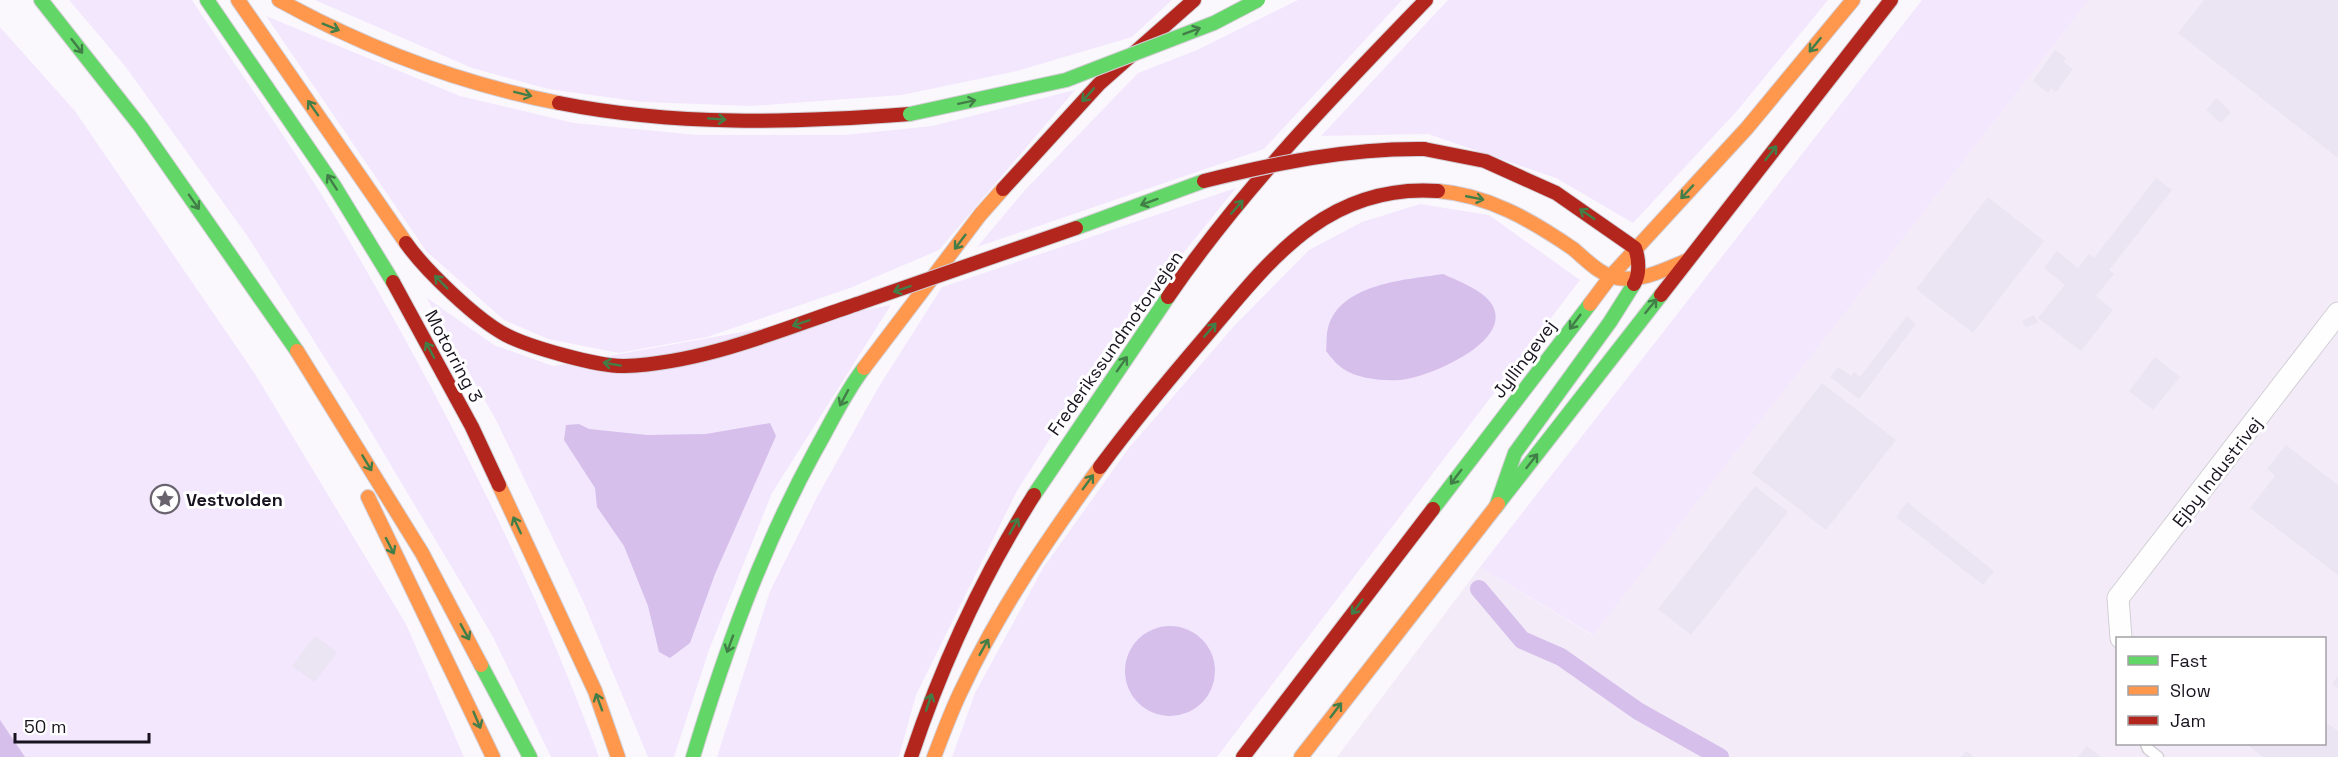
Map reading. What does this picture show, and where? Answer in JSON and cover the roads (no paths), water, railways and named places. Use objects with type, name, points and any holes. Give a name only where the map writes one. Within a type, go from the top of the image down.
[{"type":"main road","points":[[41,0],[141,127],[315,377],[423,554],[530,757]]},
{"type":"main road","name":"Motorring 3","points":[[207,0],[333,184],[406,305],[472,427],[595,691],[618,757]]},
{"type":"main road","points":[[238,0],[414,255],[455,296],[506,335],[569,357],[623,366],[712,353],[1077,228],[1204,181],[1326,152],[1375,147],[1424,149],[1485,161],[1556,193],[1635,248],[1640,267],[1638,278],[1610,322],[1515,453],[1496,507]]},
{"type":"main road","points":[[279,0],[313,19],[467,80],[548,100],[632,113],[766,121],[829,122],[910,114],[1066,80],[1214,23],[1258,0]]},
{"type":"main road","points":[[693,757],[710,700],[749,589],[794,490],[851,385],[980,215],[1099,84],[1194,0]]},
{"type":"main road","name":"Frederikssundmotorvejen","points":[[911,757],[935,685],[963,623],[1016,523],[1061,450],[1219,228],[1349,80],[1426,0]]},
{"type":"main road","name":"Jyllingevej","points":[[1244,757],[1611,276],[1747,128],[1852,0]]},
{"type":"main road","points":[[1301,757],[1891,0]]},
{"type":"main road","points":[[934,757],[966,679],[1027,572],[1084,487],[1139,414],[1263,269],[1292,240],[1326,216],[1364,200],[1417,190],[1446,192],[1487,200],[1525,216],[1611,276],[1638,278],[1688,261]]},
{"type":"main road","points":[[315,377],[387,539],[466,692],[493,757]]},
{"type":"street","name":"Ejby Industrivej","points":[[2121,637],[2118,598],[2338,313]]},
{"type":"lane","points":[[2146,750],[2158,757]]},
{"type":"waterway","points":[[1479,589],[1522,640],[1561,657],[1638,711],[1720,757]]},
{"type":"place","name":"Vestvolden","points":[[165,499]]}]
